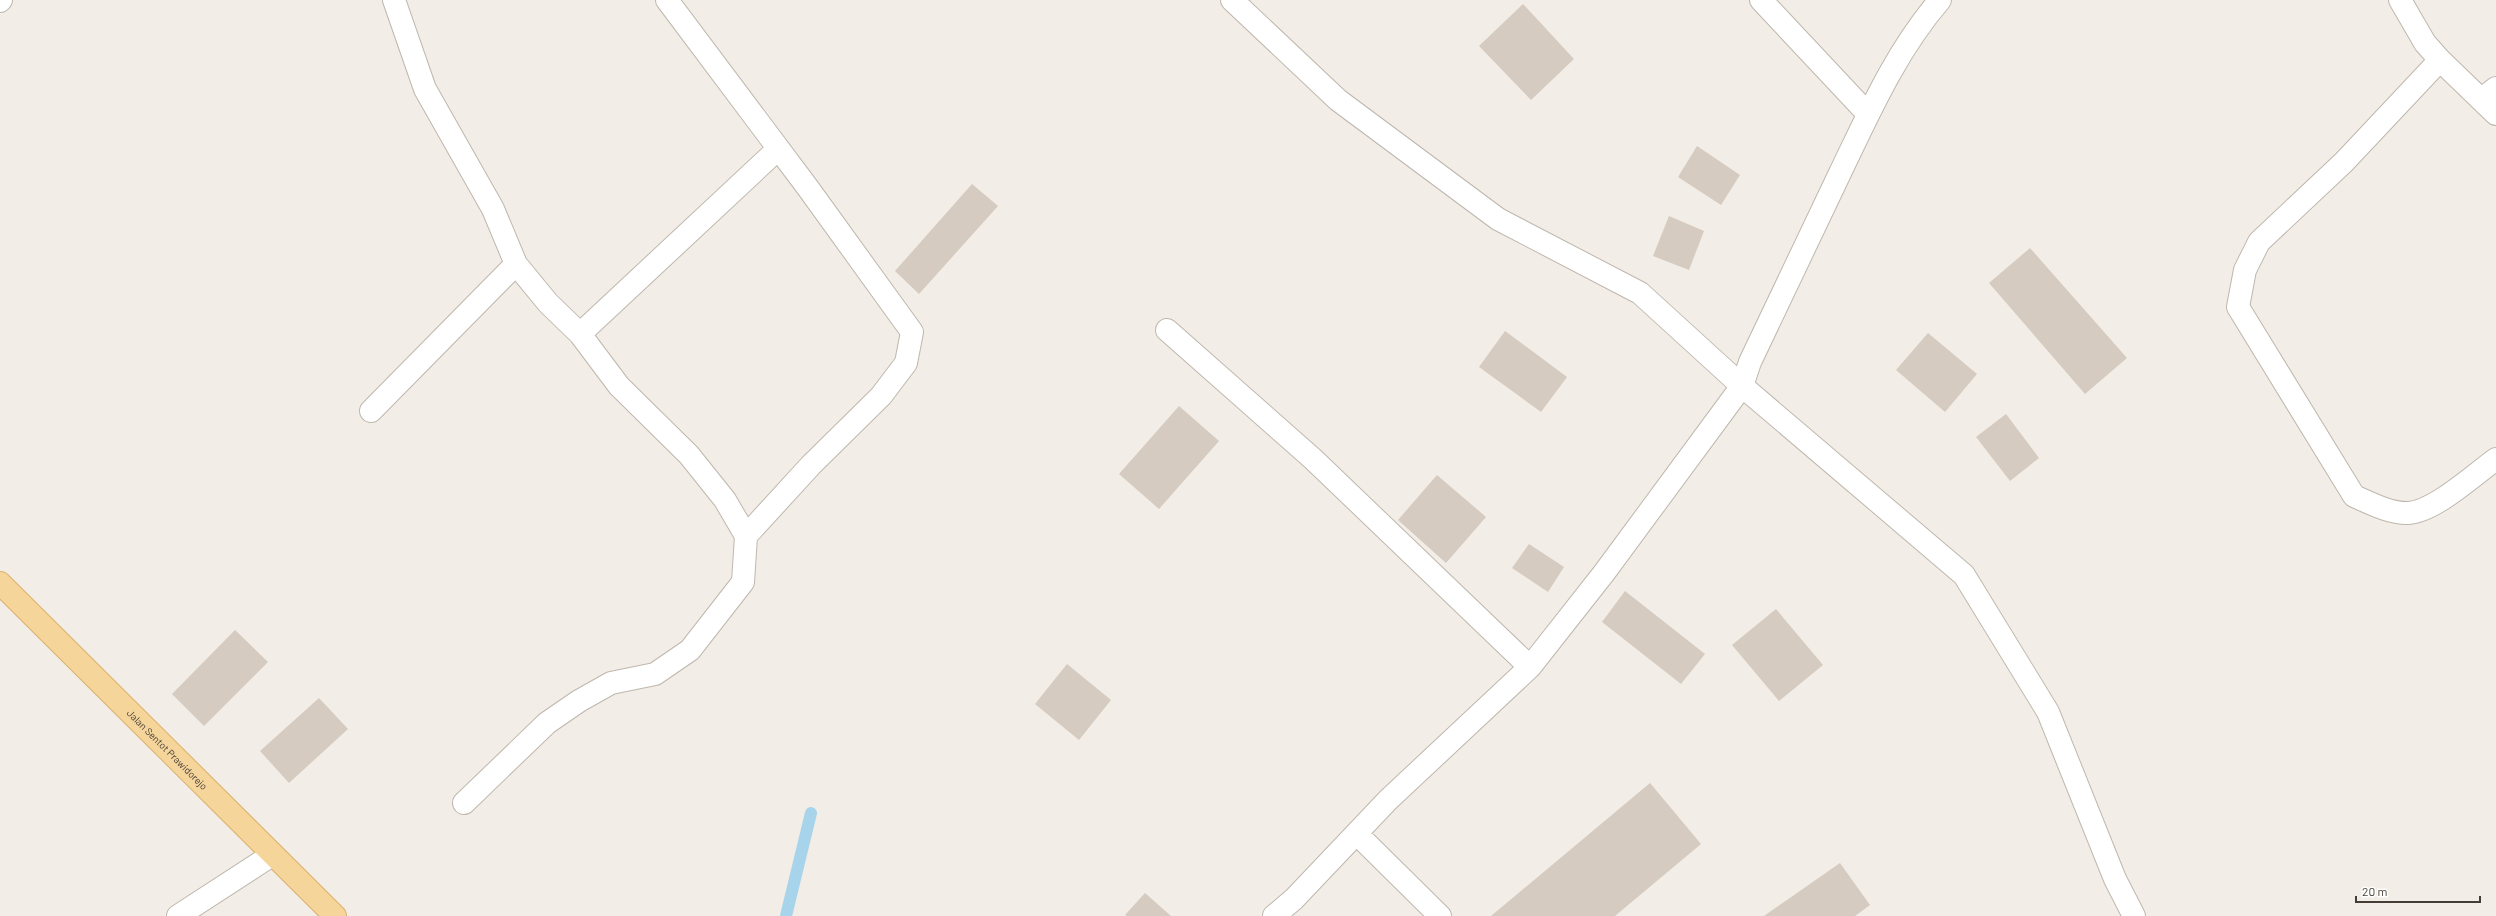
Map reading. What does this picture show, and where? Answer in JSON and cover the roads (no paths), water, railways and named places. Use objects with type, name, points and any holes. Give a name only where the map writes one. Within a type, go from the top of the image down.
[{"type":"main road","name":"Jalan Sentot Prawidorejo","points":[[0,583],[335,916]]},
{"type":"street","points":[[394,0],[425,89],[493,209],[516,264],[548,303],[580,334],[619,386],[688,455],[725,500],[746,536],[743,582],[690,650],[655,674],[611,683],[579,700],[547,723],[464,803]]},
{"type":"street","points":[[667,0],[912,332],[906,363],[881,396],[811,465],[746,536]]},
{"type":"street","points":[[1232,0],[1338,100],[1498,219],[1640,293],[1742,386],[1964,575],[2048,712],[2115,879],[2134,916]]},
{"type":"street","points":[[1761,0],[1868,114]]},
{"type":"street","points":[[1274,916],[1294,899],[1388,800],[1530,667],[1604,574],[1742,386],[1750,362],[1868,114],[1893,67],[1926,16],[1940,0]]},
{"type":"street","points":[[2400,0],[2425,43],[2440,60],[2491,100]]},
{"type":"street","points":[[2440,60],[2344,162],[2259,242],[2245,270],[2238,307],[2354,496],[2384,508],[2408,513],[2429,508],[2496,459]]},
{"type":"street","points":[[580,334],[778,149]]},
{"type":"street","points":[[371,411],[516,264]]},
{"type":"street","points":[[1167,330],[1313,459],[1530,667]]},
{"type":"street","points":[[1357,834],[1440,916]]},
{"type":"street","points":[[178,916],[272,854]]},
{"type":"waterway","points":[[786,916],[811,813]]}]
